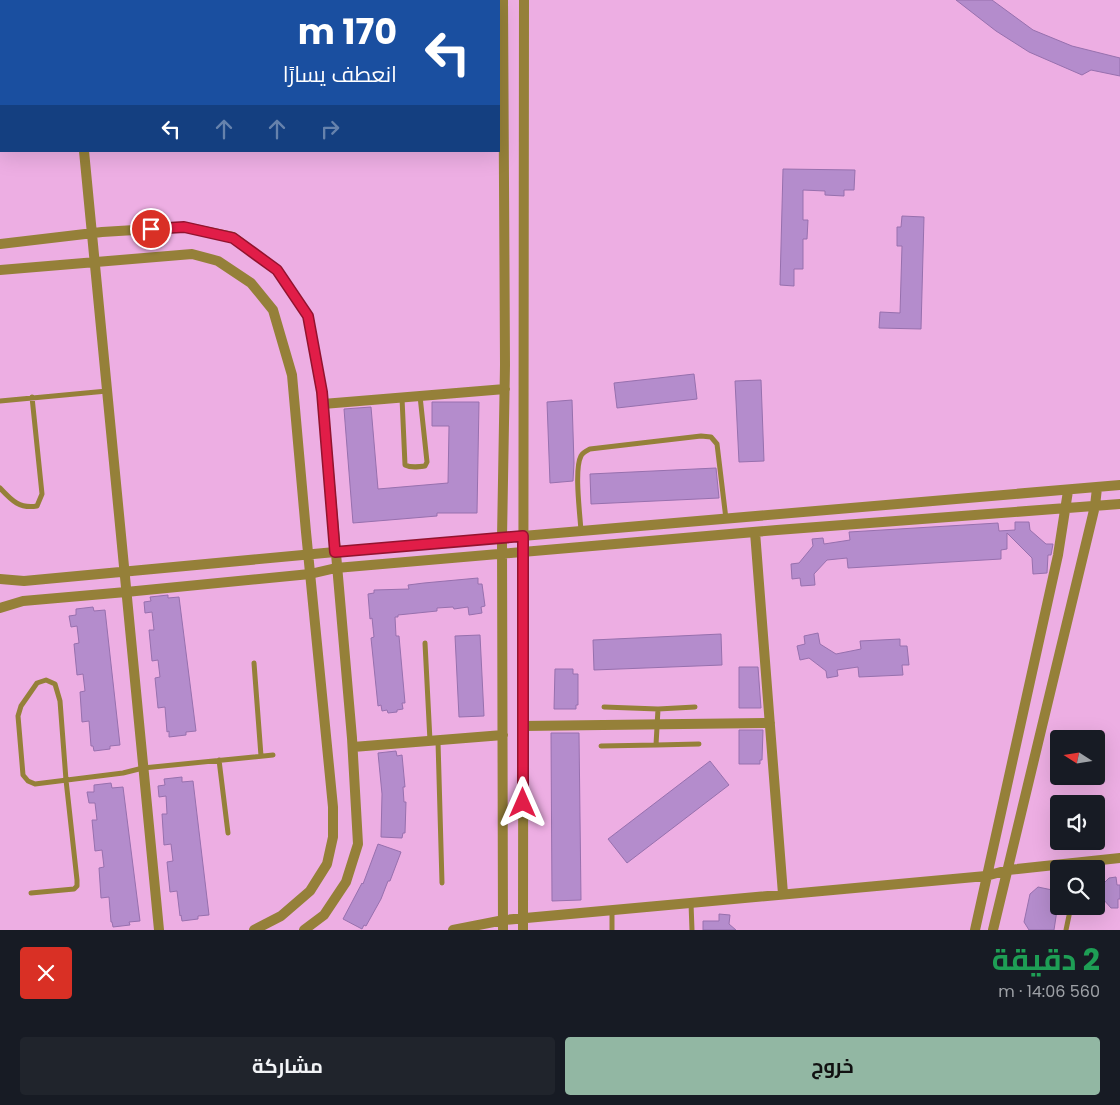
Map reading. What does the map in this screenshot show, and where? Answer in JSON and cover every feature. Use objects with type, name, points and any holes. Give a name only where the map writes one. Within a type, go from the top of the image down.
[{"type":"street","points":[[503,0],[505,389],[502,538],[503,925]]},
{"type":"street","points":[[523,930],[524,0]]},
{"type":"street","points":[[84,152],[159,930]]},
{"type":"street","points":[[0,244],[102,232],[184,227],[233,238],[277,270],[308,316],[322,404],[353,747],[358,844],[346,882],[324,915],[304,930]]},
{"type":"street","points":[[0,270],[192,254],[218,261],[251,283],[273,310],[292,375],[333,807],[333,837],[327,864],[310,891],[281,916],[254,930]]},
{"type":"street","points":[[322,404],[505,389]]},
{"type":"street","points":[[0,579],[24,581],[335,552],[1120,486]]},
{"type":"street","points":[[993,930],[1095,506],[1097,488]]},
{"type":"street","points":[[975,930],[1058,555],[1068,490]]},
{"type":"street","points":[[0,608],[23,601],[310,574],[336,568],[755,532],[1120,504]]},
{"type":"street","points":[[755,532],[783,894]]},
{"type":"street","points":[[523,726],[770,724]]},
{"type":"street","points":[[353,747],[503,735]]},
{"type":"street","points":[[1105,860],[1120,858]]},
{"type":"street","points":[[453,930],[503,925],[523,918],[986,876],[1008,870],[1050,867]]},
{"type":"lane","points":[[0,400],[107,391]]},
{"type":"lane","points":[[402,397],[405,465],[420,467],[426,466],[427,462],[420,396]]},
{"type":"lane","points":[[0,488],[8,497],[25,508],[37,506],[42,494],[32,397]]},
{"type":"lane","points":[[581,532],[578,477],[580,458],[584,452],[612,446],[701,436],[711,437],[717,444],[726,519]]},
{"type":"lane","points":[[424,643],[434,741],[442,883]]},
{"type":"lane","points":[[254,663],[261,756]]},
{"type":"lane","points":[[31,893],[74,889],[77,886],[75,850],[66,780],[60,701],[55,684],[46,680],[37,683],[21,706],[18,716],[23,775],[28,781],[35,784],[66,780],[122,773],[143,768],[273,755]]},
{"type":"lane","points":[[604,707],[658,709],[695,707]]},
{"type":"lane","points":[[656,745],[658,709]]},
{"type":"lane","points":[[601,746],[699,744]]},
{"type":"lane","points":[[219,760],[228,833]]},
{"type":"lane","points":[[692,903],[692,930]]},
{"type":"lane","points":[[612,910],[612,930]]},
{"type":"lane","points":[[1066,930],[1069,915]]},
{"type":"building","points":[[956,0],[992,0],[1033,30],[1072,46],[1120,58],[1120,76],[1091,70],[1082,75],[1029,52],[996,31]]},
{"type":"building","points":[[783,169],[855,170],[854,190],[844,190],[844,196],[825,195],[825,191],[803,190],[803,220],[808,220],[807,239],[803,239],[803,269],[794,269],[794,286],[780,285]]},
{"type":"building","points":[[902,216],[924,217],[921,329],[879,328],[880,312],[900,313],[902,246],[897,246],[897,227],[901,227]]},
{"type":"building","points":[[694,374],[697,399],[617,408],[614,383]]},
{"type":"building","points":[[761,380],[764,461],[739,462],[735,381]]},
{"type":"building","points":[[572,400],[573,481],[550,483],[547,402]]},
{"type":"building","points":[[432,402],[479,402],[477,513],[437,513],[437,516],[353,523],[344,409],[371,407],[378,489],[448,483],[449,426],[432,426]]},
{"type":"building","points":[[716,468],[719,498],[591,504],[590,474]]},
{"type":"building","points":[[1015,522],[1029,522],[1030,530],[1046,544],[1053,544],[1051,555],[1048,555],[1047,573],[1033,574],[1032,558],[1007,533],[1007,549],[1001,550],[1001,559],[848,568],[847,558],[827,560],[814,574],[815,585],[801,586],[800,578],[792,579],[791,564],[799,563],[813,546],[812,539],[823,538],[824,544],[850,540],[849,532],[998,523],[999,531],[1015,530]]},
{"type":"building","points":[[478,578],[478,584],[482,584],[485,606],[481,607],[482,613],[469,615],[468,607],[454,609],[453,607],[437,608],[437,611],[398,615],[398,617],[395,617],[396,636],[399,636],[405,703],[402,703],[403,709],[397,710],[397,712],[388,713],[387,710],[382,711],[381,705],[378,706],[371,638],[374,637],[368,594],[374,593],[374,590],[409,589],[408,585]]},
{"type":"building","points":[[168,595],[168,598],[179,597],[196,731],[186,732],[186,735],[169,737],[165,707],[158,708],[155,678],[160,677],[158,660],[152,661],[149,630],[154,630],[152,612],[145,613],[144,602],[151,601],[150,597]]},
{"type":"building","points":[[93,607],[94,611],[105,610],[120,745],[110,746],[110,749],[94,751],[93,746],[91,746],[89,721],[82,722],[80,692],[85,691],[83,674],[77,675],[74,644],[79,643],[77,626],[71,627],[69,616],[76,615],[76,609]]},
{"type":"building","points":[[818,633],[820,644],[836,654],[861,649],[860,641],[900,639],[900,646],[907,646],[909,665],[902,665],[903,675],[859,677],[858,667],[837,670],[838,676],[827,678],[826,671],[809,658],[800,660],[797,646],[805,644],[804,636]]},
{"type":"building","points":[[721,634],[722,665],[594,670],[593,640]]},
{"type":"building","points":[[480,635],[484,716],[459,717],[455,636]]},
{"type":"building","points":[[739,667],[758,667],[761,708],[739,708]]},
{"type":"building","points":[[555,669],[573,669],[573,674],[578,674],[578,705],[576,705],[576,709],[554,709]]},
{"type":"building","points":[[739,730],[763,730],[762,760],[760,760],[760,764],[739,764]]},
{"type":"building","points":[[551,733],[579,733],[581,900],[552,901]]},
{"type":"building","points":[[396,751],[397,756],[402,755],[405,787],[403,787],[404,802],[406,802],[405,833],[403,833],[402,838],[381,837],[382,794],[378,753]]},
{"type":"building","points":[[710,761],[729,785],[627,863],[608,839]]},
{"type":"building","points":[[182,777],[182,782],[193,781],[209,915],[198,916],[198,919],[182,921],[177,891],[170,892],[167,862],[173,861],[171,844],[164,845],[162,814],[167,814],[166,796],[159,797],[158,786],[165,785],[164,779]]},
{"type":"building","points":[[111,783],[112,788],[123,787],[140,921],[129,922],[130,925],[113,927],[109,897],[101,898],[99,868],[104,867],[102,850],[95,851],[92,820],[97,820],[95,803],[89,803],[87,792],[94,792],[94,785]]},
{"type":"building","points":[[378,844],[401,852],[381,899],[366,926],[364,925],[362,929],[343,919],[363,884]]},
{"type":"building","points":[[1116,877],[1117,885],[1120,885],[1118,908],[1111,908],[1105,901],[1105,882],[1109,878]]},
{"type":"building","points":[[1038,887],[1050,890],[1050,915],[1056,915],[1054,930],[1029,930],[1024,922],[1030,894]]},
{"type":"building","points":[[719,914],[730,915],[729,924],[736,930],[703,930],[703,921],[719,921]]},
{"type":"route","points":[[151,229],[184,227],[233,238],[277,270],[308,316],[322,392],[335,552],[523,536],[523,803]]}]
